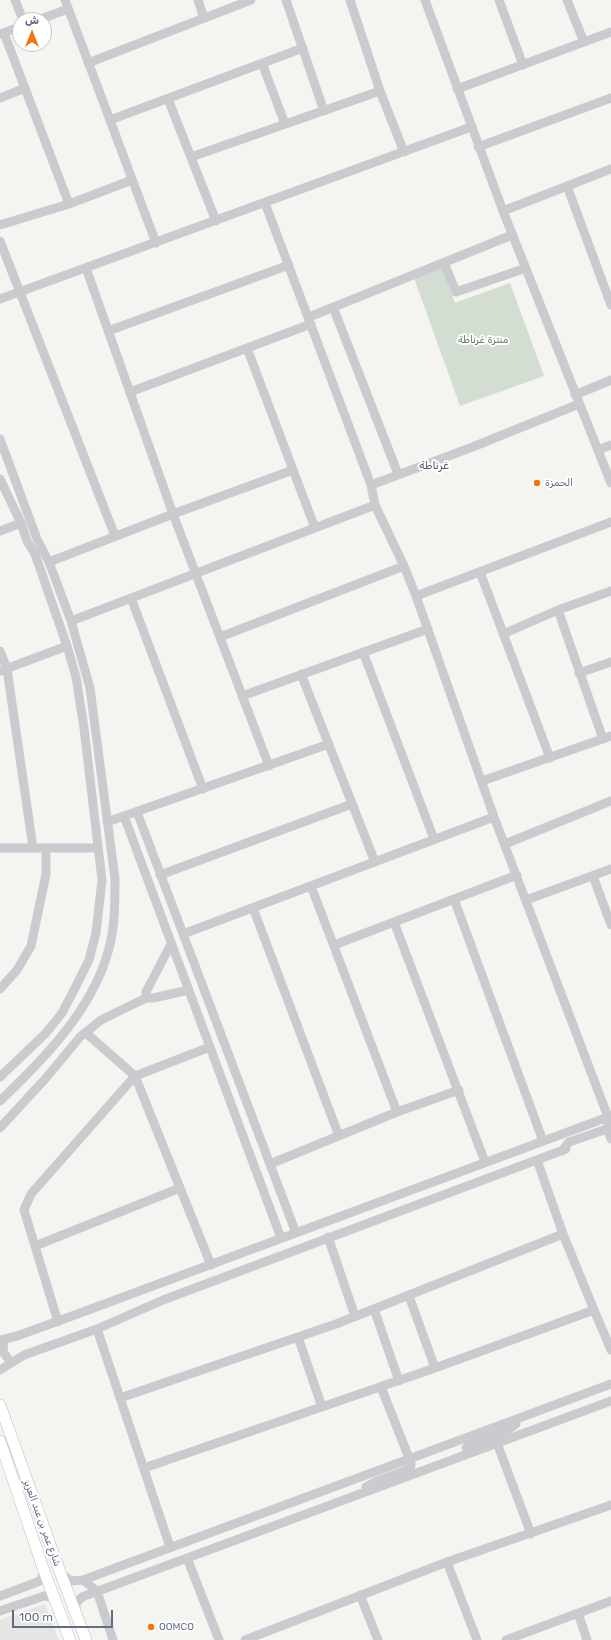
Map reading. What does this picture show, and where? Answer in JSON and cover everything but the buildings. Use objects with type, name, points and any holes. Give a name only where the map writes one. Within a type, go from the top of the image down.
[{"type":"main road","name":"شارع عمر بن عبد العزيز","points":[[0,1405],[86,1640]]},
{"type":"main road","name":"شارع عمر بن عبد العزيز","points":[[0,1441],[43,1568],[70,1640]]},
{"type":"street","points":[[15,0],[20,12]]},
{"type":"street","points":[[65,0],[156,243]]},
{"type":"street","points":[[198,0],[204,18]]},
{"type":"street","points":[[88,63],[251,0]]},
{"type":"street","points":[[286,0],[324,111]]},
{"type":"street","points":[[350,0],[380,91],[404,152]]},
{"type":"street","points":[[425,0],[478,147],[611,483]]},
{"type":"street","points":[[499,0],[523,65]]},
{"type":"street","points":[[567,0],[584,42]]},
{"type":"street","points":[[52,15],[68,9]]},
{"type":"street","points":[[12,30],[2,33],[25,88],[69,204]]},
{"type":"street","points":[[457,89],[611,32]]},
{"type":"street","points":[[110,120],[302,48]]},
{"type":"street","points":[[262,63],[285,124]]},
{"type":"street","points":[[0,98],[25,88]]},
{"type":"street","points":[[191,157],[380,91]]},
{"type":"street","points":[[478,147],[611,98]]},
{"type":"street","points":[[168,99],[216,221]]},
{"type":"street","points":[[0,299],[471,127]]},
{"type":"street","points":[[503,211],[611,169]]},
{"type":"street","points":[[0,225],[69,204],[132,180]]},
{"type":"street","points":[[567,186],[611,305]]},
{"type":"street","points":[[265,203],[371,485],[375,505],[404,566],[416,596],[494,817],[610,1116],[608,1127],[604,1130],[569,1142],[562,1151]]},
{"type":"street","points":[[130,392],[247,348],[310,320],[333,307],[512,235]]},
{"type":"street","points":[[0,241],[115,536]]},
{"type":"street","points":[[444,263],[456,292],[526,268]]},
{"type":"street","points":[[108,331],[289,265]]},
{"type":"street","points":[[86,268],[173,514],[269,766]]},
{"type":"street","points":[[333,307],[398,474]]},
{"type":"street","points":[[247,348],[316,528]]},
{"type":"street","points":[[575,395],[611,380]]},
{"type":"street","points":[[371,485],[470,448],[579,404]]},
{"type":"street","points":[[0,439],[37,539],[49,562],[71,621],[90,688],[114,879],[115,902],[108,951],[101,973],[88,998],[54,1046],[0,1100]]},
{"type":"street","points":[[598,450],[611,445]]},
{"type":"street","points":[[49,562],[293,470]]},
{"type":"street","points":[[0,479],[21,523],[27,540],[35,554],[67,646],[76,677],[84,728],[102,880],[96,933],[89,960],[62,1013],[46,1033],[1,1076]]},
{"type":"street","points":[[71,621],[375,505]]},
{"type":"street","points":[[416,596],[611,522]]},
{"type":"street","points":[[0,531],[21,523]]},
{"type":"street","points":[[220,637],[404,566]]},
{"type":"street","points":[[480,572],[550,758]]},
{"type":"street","points":[[503,634],[558,610],[611,591]]},
{"type":"street","points":[[131,598],[203,788]]},
{"type":"street","points":[[482,781],[607,738],[580,673],[558,610]]},
{"type":"street","points":[[242,696],[428,629]]},
{"type":"street","points":[[3,670],[67,646]]},
{"type":"street","points":[[0,651],[33,848]]},
{"type":"street","points":[[363,652],[434,839]]},
{"type":"street","points":[[580,673],[611,662]]},
{"type":"street","points":[[301,674],[375,862]]},
{"type":"street","points":[[107,822],[329,744]]},
{"type":"street","points":[[505,844],[611,801]]},
{"type":"street","points":[[160,876],[352,804]]},
{"type":"street","points":[[137,812],[296,1233]]},
{"type":"street","points":[[124,816],[281,1238]]},
{"type":"street","points":[[183,934],[494,817]]},
{"type":"street","points":[[0,848],[98,848]]},
{"type":"street","points":[[0,989],[17,970],[31,946],[46,874],[46,848]]},
{"type":"street","points":[[526,900],[611,869]]},
{"type":"street","points":[[334,945],[517,875]]},
{"type":"street","points":[[593,876],[611,925]]},
{"type":"street","points":[[311,886],[398,1112]]},
{"type":"street","points":[[454,899],[543,1141]]},
{"type":"street","points":[[252,908],[339,1136]]},
{"type":"street","points":[[394,922],[485,1162]]},
{"type":"street","points":[[146,998],[146,992],[172,944]]},
{"type":"street","points":[[0,1128],[86,1033],[101,1020],[146,998],[153,998],[189,990]]},
{"type":"street","points":[[86,1033],[135,1076],[211,1265]]},
{"type":"street","points":[[58,1322],[24,1210],[31,1194],[135,1076],[210,1047]]},
{"type":"street","points":[[270,1164],[398,1112],[458,1090]]},
{"type":"street","points":[[11,1362],[3,1352],[2,1340],[58,1322],[610,1116]]},
{"type":"street","points":[[0,1370],[24,1355],[97,1328],[163,1300],[328,1237],[537,1160],[610,1135]]},
{"type":"street","points":[[537,1160],[563,1234],[611,1350]]},
{"type":"street","points":[[35,1246],[180,1188]]},
{"type":"street","points":[[120,1398],[298,1337],[374,1309],[563,1234]]},
{"type":"street","points":[[328,1237],[355,1316]]},
{"type":"street","points":[[408,1296],[435,1368]]},
{"type":"street","points":[[374,1309],[399,1381]]},
{"type":"street","points":[[144,1468],[399,1381],[594,1310]]},
{"type":"street","points":[[97,1328],[170,1547]]},
{"type":"street","points":[[298,1337],[322,1408]]},
{"type":"street","points":[[60,1572],[65,1578],[71,1581],[83,1580],[611,1384]]},
{"type":"street","points":[[348,1498],[377,1480],[410,1468],[411,1463],[381,1387]]},
{"type":"street","points":[[76,1613],[75,1606],[79,1599],[611,1401]]},
{"type":"street","points":[[472,1452],[467,1452],[466,1448],[469,1445],[503,1433],[527,1416]]},
{"type":"street","points":[[497,1443],[531,1534]]},
{"type":"street","points":[[245,1640],[447,1562],[611,1505]]},
{"type":"street","points":[[187,1558],[219,1640]]},
{"type":"street","points":[[447,1562],[478,1640]]},
{"type":"street","points":[[0,1596],[40,1581],[43,1574],[43,1568]]},
{"type":"street","points":[[83,1580],[97,1592],[113,1640]]},
{"type":"street","points":[[360,1595],[378,1640]]},
{"type":"street","points":[[0,1611],[44,1596],[52,1598],[56,1602]]},
{"type":"street","points":[[506,1640],[611,1601]]},
{"type":"street","points":[[578,1614],[587,1640]]},
{"type":"shaded area","points":[[45,1604],[59,1640],[0,1640],[0,1620]]},
{"type":"green space","name":"منتزة غرناطة","points":[[442,268],[455,303],[510,283],[544,376],[460,406],[414,278]]},
{"type":"place","name":"الحمزة","points":[[537,483]]},
{"type":"place","name":"OOMCO","points":[[151,1627]]},
{"type":"district","name":"غرناطة","points":[[434,466]]}]
